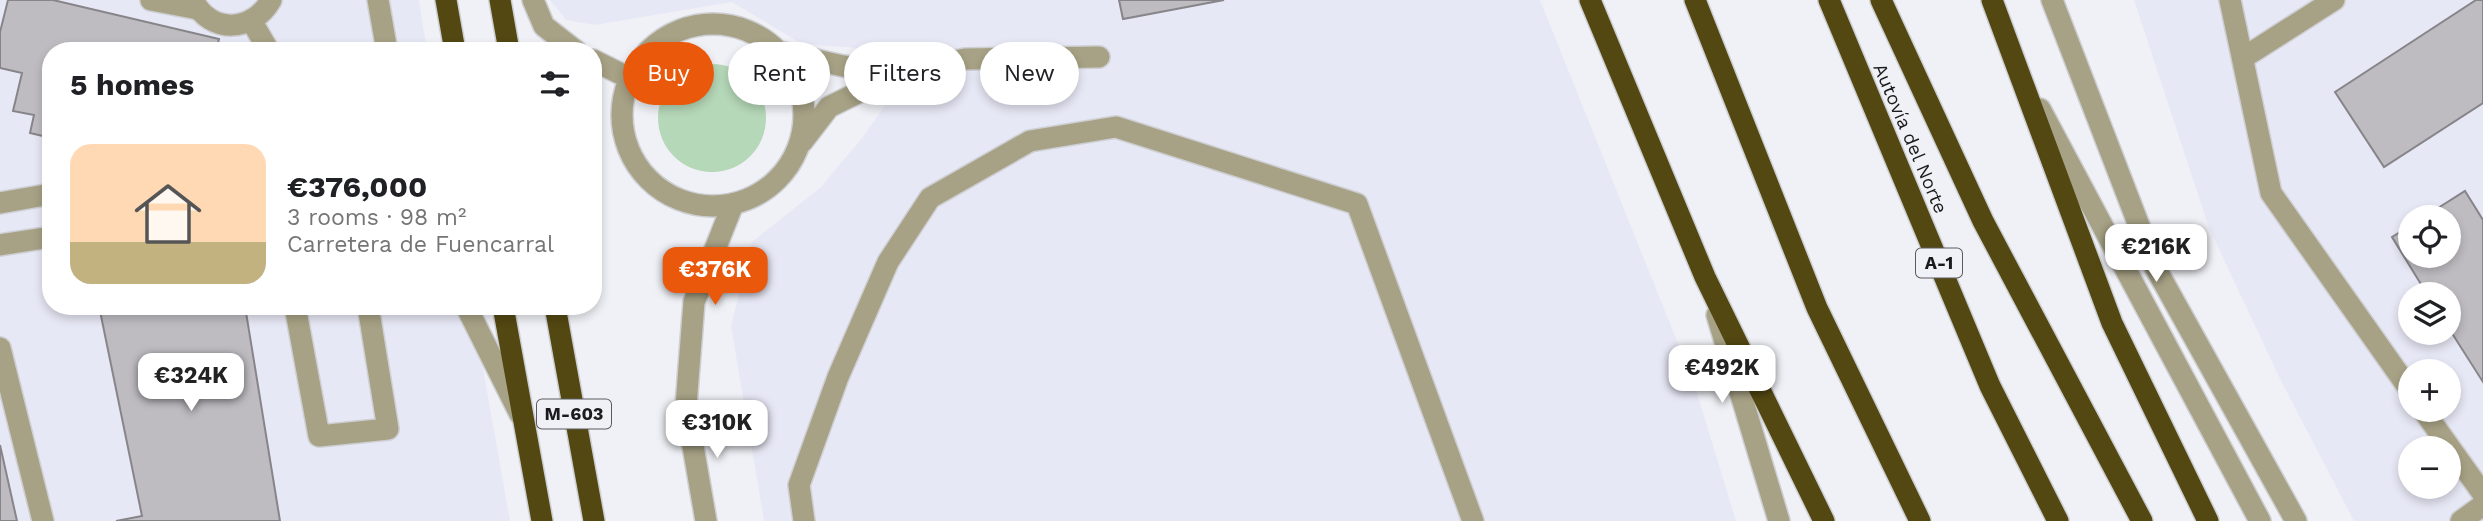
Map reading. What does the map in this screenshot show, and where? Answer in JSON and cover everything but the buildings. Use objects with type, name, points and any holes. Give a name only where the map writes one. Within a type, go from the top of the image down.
[{"type":"highway","points":[[446,0],[454,42]]},
{"type":"highway","points":[[500,0],[507,42]]},
{"type":"highway","points":[[1590,0],[1705,276],[1824,521]]},
{"type":"highway","points":[[1695,0],[1817,308],[1920,521]]},
{"type":"highway","name":"Autovía del Norte","points":[[1829,0],[1990,386],[2058,521]]},
{"type":"highway","points":[[1881,0],[1983,222],[2142,521]]},
{"type":"highway","points":[[1992,0],[2112,323],[2208,521]]},
{"type":"highway","name":"M-603","points":[[505,315],[541,521]]},
{"type":"highway","name":"M-603","points":[[557,315],[594,521]]},
{"type":"street","points":[[151,0],[195,5],[216,23],[240,26],[252,22],[263,13],[271,0]]},
{"type":"street","points":[[378,0],[385,42]]},
{"type":"street","points":[[533,0],[544,26],[564,42]]},
{"type":"street","points":[[2052,0],[2155,267],[2296,521]]},
{"type":"street","points":[[2230,0],[2271,193],[2398,373]]},
{"type":"street","points":[[2242,58],[2334,0]]},
{"type":"street","points":[[252,22],[264,42]]},
{"type":"street","points":[[656,42],[681,29],[705,23],[733,25],[758,35],[767,42]]},
{"type":"street","points":[[966,59],[1099,57]]},
{"type":"street","points":[[602,64],[623,75]]},
{"type":"street","points":[[2018,66],[2260,521]]},
{"type":"street","points":[[623,98],[621,125],[627,149],[638,170],[655,187],[676,199],[713,207],[733,205],[769,187],[787,169],[800,144],[829,107],[844,100]]},
{"type":"street","points":[[800,144],[803,105]]},
{"type":"street","points":[[804,521],[799,485],[838,377],[888,262],[930,198],[1030,141],[1116,127],[1357,204],[1473,521]]},
{"type":"street","points":[[0,203],[42,196]]},
{"type":"street","points":[[706,521],[686,406],[694,302],[733,205]]},
{"type":"street","points":[[0,245],[42,238]]},
{"type":"street","points":[[1705,276],[1780,521]]},
{"type":"street","points":[[297,315],[319,436],[388,429],[369,315]]},
{"type":"street","points":[[471,315],[525,423]]},
{"type":"street","points":[[0,348],[43,521]]},
{"type":"street","points":[[2431,422],[2483,495]]},
{"type":"street","points":[[2461,521],[2483,506]]},
{"type":"shaded area","points":[[0,0],[419,0],[426,42],[42,42],[42,315],[474,315],[510,521],[0,521]]},
{"type":"shaded area","points":[[550,0],[1540,0],[1694,383],[1736,521],[764,521],[731,326],[752,242],[821,187],[885,105],[966,105],[966,42],[844,42],[844,47],[830,46],[830,42],[799,42],[732,2],[595,25],[566,20]]},
{"type":"shaded area","points":[[2134,0],[2483,0],[2483,521],[2354,521],[2281,381],[2209,228]]},
{"type":"green space","points":[[714,64],[728,66],[728,105],[765,107],[765,129],[757,148],[742,163],[723,171],[701,171],[682,163],[667,148],[659,129],[660,105],[714,105]]}]
